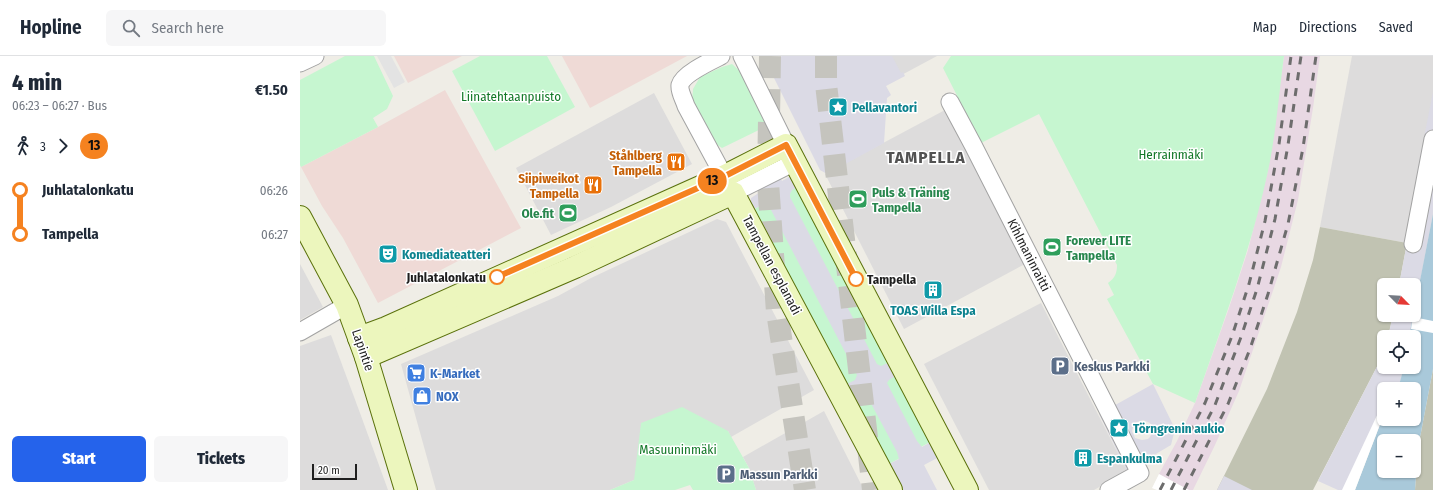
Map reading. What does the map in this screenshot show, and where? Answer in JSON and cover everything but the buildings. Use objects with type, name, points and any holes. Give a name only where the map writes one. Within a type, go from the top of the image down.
[{"type":"street","points":[[300,63],[316,56]]},
{"type":"street","name":"Tampellan esplanadi","points":[[721,56],[686,76],[680,85],[681,94],[890,490]]},
{"type":"street","points":[[742,56],[790,153],[967,490]]},
{"type":"street","name":"Kihlmaninraitti","points":[[950,102],[1140,473],[1109,490]]},
{"type":"street","points":[[1413,244],[1433,139]]},
{"type":"street","points":[[363,347],[386,328],[729,184],[790,153]]},
{"type":"street","name":"Lapintie","points":[[300,217],[347,305],[363,347],[406,490]]},
{"type":"street","points":[[300,332],[347,305]]},
{"type":"shaded area","points":[[377,56],[391,56],[405,82],[394,88]]},
{"type":"shaded area","points":[[394,56],[462,56],[408,83]]},
{"type":"shaded area","points":[[562,56],[687,56],[590,108]]},
{"type":"shaded area","name":"Pellavantori","points":[[782,56],[892,56],[901,73],[903,72],[905,76],[886,86],[891,95],[887,98],[884,143],[827,174],[820,170],[767,64]]},
{"type":"shaded area","points":[[884,56],[937,56],[896,78]]},
{"type":"shaded area","points":[[1284,56],[1320,56],[1298,200],[1281,267],[1239,391],[1193,490],[1189,490],[1159,474],[1195,403],[1248,250],[1268,170]]},
{"type":"shaded area","points":[[1352,56],[1433,56],[1433,107],[1407,243],[1320,227]]},
{"type":"shaded area","points":[[445,90],[521,228],[378,303],[343,238],[322,206],[301,167]]},
{"type":"shaded area","points":[[1433,92],[1433,214],[1421,278],[1400,278],[1407,243],[1418,168]]},
{"type":"shaded area","points":[[654,93],[692,164],[611,207],[551,235],[516,168]]},
{"type":"shaded area","points":[[945,110],[1025,264],[904,329],[825,174]]},
{"type":"shaded area","points":[[792,175],[801,185],[792,190],[790,197],[877,364],[881,366],[892,361],[899,374],[887,383],[917,441],[922,447],[934,440],[941,456],[924,465],[937,490],[902,490],[887,465],[899,459],[897,452],[867,396],[862,394],[852,399],[845,385],[855,380],[857,375],[770,208],[762,205],[754,209],[751,203],[751,198],[760,192],[758,188],[780,177],[782,181]]},
{"type":"shaded area","points":[[692,177],[694,183],[627,213],[625,208]]},
{"type":"shaded area","points":[[717,219],[726,222],[814,390],[731,437],[728,431],[634,480],[610,490],[436,490],[401,364],[558,296],[591,278]]},
{"type":"shaded area","points":[[1320,227],[1407,243],[1400,278],[1377,278],[1377,322],[1391,322],[1390,330],[1377,330],[1377,367],[1313,490],[1217,490],[1267,389],[1297,312],[1313,260]]},
{"type":"shaded area","points":[[300,264],[323,307],[300,320]]},
{"type":"shaded area","points":[[1041,303],[1127,471],[1094,490],[989,490],[924,364]]},
{"type":"shaded area","points":[[1391,322],[1412,322],[1411,330],[1390,330]]},
{"type":"shaded area","points":[[331,335],[388,490],[300,490],[300,346]]},
{"type":"shaded area","points":[[1377,367],[1377,374],[1402,374],[1400,382],[1377,382],[1377,426],[1379,426],[1351,490],[1338,490],[1318,481]]},
{"type":"shaded area","points":[[1433,369],[1433,490],[1415,490],[1416,478],[1421,478],[1421,434]]},
{"type":"shaded area","name":"Törngrenin aukio","points":[[1153,384],[1175,429],[1171,445],[1127,471],[1099,414]],"holes":[[[1143,420],[1150,423],[1153,430],[1150,437],[1142,440],[1135,438],[1132,431],[1137,422]]]},
{"type":"shaded area","points":[[824,411],[864,490],[756,490],[749,468],[743,457]]},
{"type":"shaded area","points":[[1224,476],[1252,490],[1217,490]]},
{"type":"green space","points":[[345,56],[374,56],[393,96],[387,109],[373,118],[378,127],[301,167],[300,80]]},
{"type":"green space","name":"Liinatehtaanpuisto","points":[[480,56],[547,56],[575,107],[495,151],[452,71]]},
{"type":"green space","name":"Herrainmäki","points":[[951,56],[1284,56],[1273,143],[1261,200],[1245,259],[1195,403],[1153,384],[1107,299],[1114,295],[1108,283],[1115,275],[1117,265],[1039,114],[981,143],[943,68]]},
{"type":"green space","points":[[732,64],[743,74],[764,116],[765,127],[722,148],[716,144],[692,103],[693,89],[700,77]]},
{"type":"green space","points":[[801,185],[934,440],[887,465],[754,209]]},
{"type":"green space","name":"Masuuninmäki","points":[[682,407],[728,431],[749,468],[756,490],[693,490],[690,485],[675,490],[610,490],[634,480],[641,423]]},
{"type":"water","points":[[1433,214],[1433,369],[1421,434],[1377,434],[1377,478],[1416,478],[1415,490],[1355,490],[1379,426],[1421,426],[1421,382],[1400,382],[1402,374],[1421,374],[1421,330],[1410,330],[1412,322],[1421,322],[1421,278]]},
{"type":"pier","points":[[1421,319],[1433,321],[1433,333],[1411,329],[1412,322],[1421,322]]},
{"type":"pier","points":[[1377,415],[1377,426],[1379,426],[1355,490],[1342,490]]},
{"type":"pier","points":[[1159,474],[1189,490],[1157,490],[1152,488]]},
{"type":"tunnel","points":[[770,56],[768,182],[777,312],[805,490]]},
{"type":"tunnel","points":[[826,56],[826,84],[873,490]]},
{"type":"railway","points":[[1160,490],[1205,403],[1232,336],[1249,284],[1265,221],[1279,144],[1291,56]]},
{"type":"railway","points":[[1171,490],[1215,405],[1241,337],[1257,289],[1275,219],[1301,56]]},
{"type":"railway","points":[[1184,490],[1228,404],[1250,349],[1268,294],[1288,224],[1303,148],[1316,56]]},
{"type":"bus line","name":"13","points":[[497,277],[725,176],[786,145],[856,279]]},
{"type":"place","name":"Pellavantori","points":[[838,107]]},
{"type":"place","name":"Ståhlberg Tampella","points":[[676,162]]},
{"type":"place","name":"Siipiweikot Tampella","points":[[593,185]]},
{"type":"place","name":"Puls & Träning Tampella","points":[[858,199]]},
{"type":"place","name":"Ole.fit","points":[[568,213]]},
{"type":"place","name":"Forever LITE Tampella","points":[[1052,247]]},
{"type":"place","name":"Komediateatteri","points":[[388,254]]},
{"type":"place","name":"Juhlatalonkatu","points":[[497,277]]},
{"type":"place","name":"Tampella","points":[[856,279]]},
{"type":"place","name":"TOAS Willa Espa","points":[[933,290]]},
{"type":"place","name":"Keskus Parkki","points":[[1060,366]]},
{"type":"place","name":"K-Market","points":[[416,373]]},
{"type":"place","name":"NOX","points":[[422,396]]},
{"type":"place","name":"Törngrenin aukio","points":[[1119,428]]},
{"type":"place","name":"Espankulma","points":[[1083,458]]},
{"type":"place","name":"Massun Parkki","points":[[726,474]]},
{"type":"district","name":"TAMPELLA","points":[[926,157]]}]
